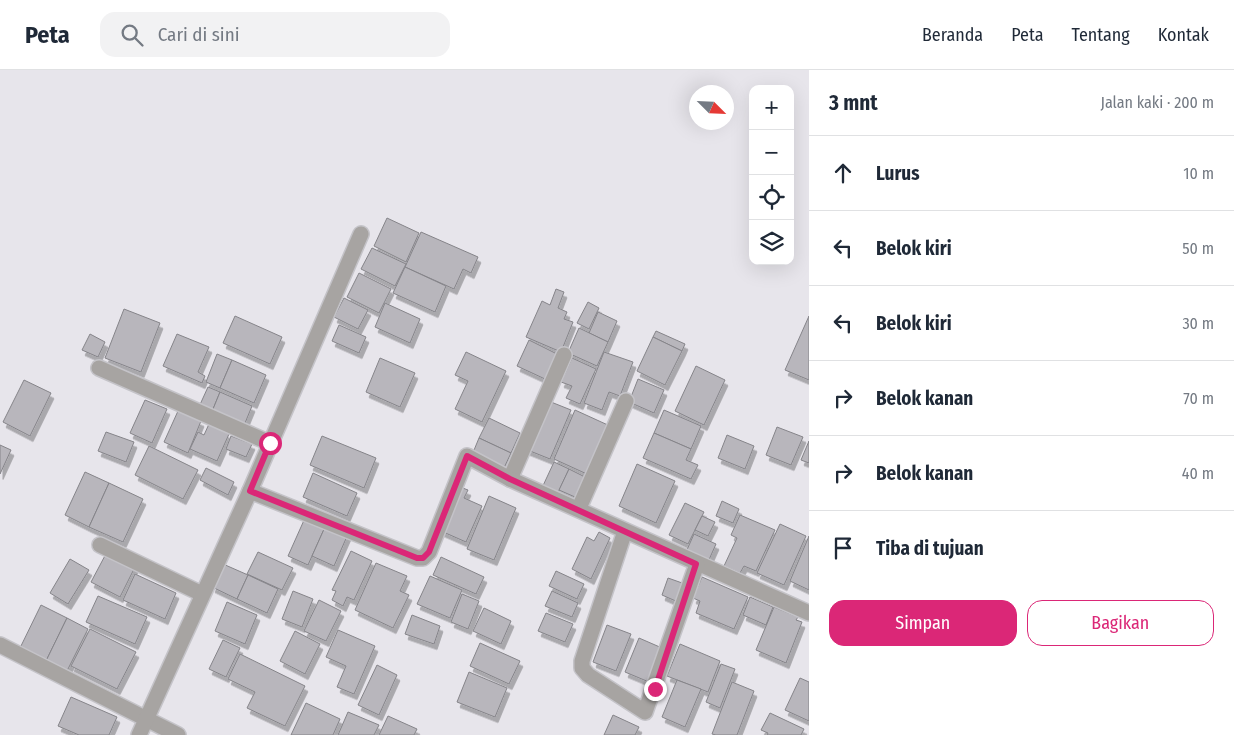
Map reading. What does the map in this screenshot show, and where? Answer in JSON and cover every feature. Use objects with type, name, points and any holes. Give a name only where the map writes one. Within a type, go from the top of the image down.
[{"type":"street","points":[[139,735],[250,491],[361,234]]},
{"type":"street","points":[[510,479],[564,355]]},
{"type":"street","points":[[99,368],[270,443]]},
{"type":"street","points":[[579,508],[626,401]]},
{"type":"street","points":[[250,491],[417,558],[423,558],[429,552],[467,456],[510,479],[579,508],[696,564],[809,613]]},
{"type":"street","points":[[625,531],[582,661],[582,668],[588,675],[645,712],[696,564]]},
{"type":"street","points":[[100,545],[202,594]]},
{"type":"street","points":[[0,645],[178,735]]},
{"type":"building","points":[[387,218],[419,233],[406,262],[374,246]]},
{"type":"building","points":[[421,232],[478,257],[471,273],[463,269],[454,289],[405,267]]},
{"type":"building","points":[[372,248],[406,264],[395,286],[361,269]]},
{"type":"building","points":[[405,267],[446,286],[435,312],[393,293]]},
{"type":"building","points":[[359,273],[391,289],[379,313],[347,297]]},
{"type":"building","points":[[556,289],[564,292],[558,308],[567,312],[564,319],[573,322],[561,352],[526,337],[542,301],[550,305]]},
{"type":"building","points":[[344,298],[368,310],[358,329],[334,317]]},
{"type":"building","points":[[588,302],[599,308],[589,329],[577,323]]},
{"type":"building","points":[[385,303],[420,319],[410,343],[375,327]]},
{"type":"building","points":[[124,309],[160,323],[141,372],[105,358]]},
{"type":"building","points":[[598,312],[617,321],[608,342],[589,333]]},
{"type":"building","points":[[235,316],[282,337],[270,364],[223,343]]},
{"type":"building","points":[[809,316],[809,380],[785,370]]},
{"type":"building","points":[[339,325],[366,337],[359,353],[332,341]]},
{"type":"building","points":[[579,328],[608,342],[597,366],[568,353]]},
{"type":"building","points":[[656,331],[685,344],[682,351],[653,337]]},
{"type":"building","points":[[90,334],[105,342],[98,357],[82,350]]},
{"type":"building","points":[[177,334],[209,347],[198,372],[205,376],[202,383],[163,366]]},
{"type":"building","points":[[653,337],[682,351],[665,385],[637,371]]},
{"type":"building","points":[[529,340],[557,354],[545,379],[517,366]]},
{"type":"building","points":[[466,352],[506,371],[482,422],[455,409],[468,381],[455,375]]},
{"type":"building","points":[[604,352],[633,362],[620,396],[609,392],[602,410],[584,403]]},
{"type":"building","points":[[217,354],[232,360],[220,388],[206,382]]},
{"type":"building","points":[[380,358],[415,373],[400,407],[366,392]]},
{"type":"building","points":[[572,358],[596,369],[580,404],[566,398],[572,386],[561,382]]},
{"type":"building","points":[[232,360],[266,375],[254,403],[220,388]]},
{"type":"building","points":[[696,366],[725,380],[704,425],[675,411]]},
{"type":"building","points":[[638,379],[664,390],[654,413],[629,402]]},
{"type":"building","points":[[24,380],[51,393],[30,436],[3,422]]},
{"type":"building","points":[[208,387],[220,392],[211,414],[198,409]]},
{"type":"building","points":[[220,392],[252,406],[243,428],[211,414]]},
{"type":"building","points":[[145,400],[167,409],[152,443],[130,433]]},
{"type":"building","points":[[546,400],[571,410],[550,459],[525,449]]},
{"type":"building","points":[[575,410],[610,426],[589,475],[554,459]]},
{"type":"building","points":[[664,410],[701,426],[691,449],[654,433]]},
{"type":"building","points":[[178,411],[201,421],[188,453],[164,442]]},
{"type":"building","points":[[489,418],[520,433],[511,453],[479,438]]},
{"type":"building","points":[[209,424],[229,434],[217,461],[190,449],[198,432],[204,435]]},
{"type":"building","points":[[777,427],[803,437],[791,465],[766,455]]},
{"type":"building","points":[[106,432],[134,442],[126,462],[98,451]]},
{"type":"building","points":[[654,433],[691,449],[686,460],[698,465],[691,479],[643,458]]},
{"type":"building","points":[[727,435],[754,446],[745,469],[718,458]]},
{"type":"building","points":[[231,436],[252,444],[246,457],[226,449]]},
{"type":"building","points":[[322,436],[376,458],[364,488],[310,465]]},
{"type":"building","points":[[479,438],[511,453],[503,470],[472,455]]},
{"type":"building","points":[[809,441],[809,463],[801,460]]},
{"type":"building","points":[[0,445],[11,450],[0,474]]},
{"type":"building","points":[[149,446],[198,470],[183,499],[135,475]]},
{"type":"building","points":[[554,462],[569,469],[556,497],[541,490]]},
{"type":"building","points":[[637,464],[675,481],[656,523],[619,506]]},
{"type":"building","points":[[206,468],[234,482],[228,495],[200,480]]},
{"type":"building","points":[[569,469],[585,477],[575,497],[559,490]]},
{"type":"building","points":[[85,472],[109,483],[89,527],[65,515]]},
{"type":"building","points":[[313,473],[357,493],[347,516],[303,497]]},
{"type":"building","points":[[109,483],[143,499],[123,542],[89,527]]},
{"type":"building","points":[[460,487],[468,490],[464,498],[482,506],[466,542],[441,531]]},
{"type":"building","points":[[489,496],[516,508],[494,560],[467,549]]},
{"type":"building","points":[[722,501],[739,509],[733,523],[716,516]]},
{"type":"building","points":[[685,503],[704,512],[688,544],[669,535]]},
{"type":"building","points":[[740,515],[775,530],[756,571],[744,566],[740,573],[724,566],[737,538],[731,535]]},
{"type":"building","points":[[702,516],[715,522],[708,536],[695,530]]},
{"type":"building","points":[[305,518],[325,527],[308,565],[288,556]]},
{"type":"building","points":[[780,524],[806,536],[784,585],[757,573]]},
{"type":"building","points":[[325,527],[348,534],[334,566],[312,556]]},
{"type":"building","points":[[599,532],[610,538],[591,579],[572,569],[587,537],[594,541]]},
{"type":"building","points":[[694,534],[716,544],[708,562],[686,552]]},
{"type":"building","points":[[809,536],[809,590],[790,581]]},
{"type":"building","points":[[108,550],[136,565],[120,597],[91,582]]},
{"type":"building","points":[[351,551],[372,561],[354,600],[347,597],[343,606],[332,600],[336,591],[332,590]]},
{"type":"building","points":[[258,552],[293,568],[282,590],[247,574]]},
{"type":"building","points":[[441,557],[484,577],[476,594],[433,575]]},
{"type":"building","points":[[70,559],[89,570],[68,604],[50,593]]},
{"type":"building","points":[[376,563],[407,576],[400,591],[409,595],[393,628],[355,610]]},
{"type":"building","points":[[223,564],[248,575],[237,599],[212,587]]},
{"type":"building","points":[[556,571],[584,584],[577,599],[549,586]]},
{"type":"building","points":[[135,574],[176,593],[165,619],[123,600]]},
{"type":"building","points":[[248,575],[278,589],[267,613],[237,599]]},
{"type":"building","points":[[430,576],[462,590],[450,618],[417,604]]},
{"type":"building","points":[[702,577],[748,597],[734,629],[696,613],[700,601],[693,598]]},
{"type":"building","points":[[668,578],[685,584],[678,602],[662,595]]},
{"type":"building","points":[[293,591],[313,599],[302,627],[282,619]]},
{"type":"building","points":[[552,591],[578,603],[572,617],[545,606]]},
{"type":"building","points":[[462,594],[479,601],[468,629],[451,622]]},
{"type":"building","points":[[98,596],[147,617],[135,644],[86,622]]},
{"type":"building","points":[[750,597],[773,607],[766,625],[743,615]]},
{"type":"building","points":[[319,600],[341,611],[326,641],[304,631]]},
{"type":"building","points":[[227,602],[257,615],[245,644],[215,631]]},
{"type":"building","points":[[41,605],[67,618],[45,663],[19,650]]},
{"type":"building","points":[[774,607],[798,617],[796,620],[802,622],[786,663],[756,650]]},
{"type":"building","points":[[484,608],[511,621],[501,644],[473,631]]},
{"type":"building","points":[[546,613],[573,624],[565,642],[538,631]]},
{"type":"building","points":[[412,615],[440,626],[434,644],[405,634]]},
{"type":"building","points":[[67,618],[88,629],[66,673],[45,663]]},
{"type":"building","points":[[607,625],[631,634],[616,671],[593,662]]},
{"type":"building","points":[[90,629],[136,652],[117,689],[71,666]]},
{"type":"building","points":[[338,630],[375,646],[354,694],[337,687],[346,666],[326,657]]},
{"type":"building","points":[[295,631],[320,644],[305,674],[280,661]]},
{"type":"building","points":[[639,638],[662,648],[649,682],[625,672]]},
{"type":"building","points":[[223,640],[240,648],[226,677],[209,669]]},
{"type":"building","points":[[480,643],[520,661],[509,684],[470,666]]},
{"type":"building","points":[[680,644],[720,661],[708,692],[667,676]]},
{"type":"building","points":[[240,654],[305,686],[285,726],[247,708],[255,692],[228,679]]},
{"type":"building","points":[[721,664],[735,669],[720,708],[706,702]]},
{"type":"building","points":[[377,665],[397,675],[379,715],[358,705]]},
{"type":"building","points":[[469,672],[507,688],[495,717],[457,702]]},
{"type":"building","points":[[800,678],[809,682],[809,721],[785,710]]},
{"type":"building","points":[[677,680],[701,689],[685,727],[662,717]]},
{"type":"building","points":[[732,682],[754,691],[737,735],[712,734]]},
{"type":"building","points":[[71,697],[117,717],[109,735],[79,735],[58,726]]},
{"type":"building","points":[[306,703],[340,719],[333,735],[291,735]]},
{"type":"building","points":[[348,712],[379,725],[374,735],[338,735]]},
{"type":"building","points":[[770,713],[804,729],[801,735],[767,735],[768,733],[761,730]]},
{"type":"building","points":[[613,715],[639,727],[635,735],[604,735]]},
{"type":"building","points":[[388,716],[417,729],[414,735],[379,735]]},
{"type":"route","points":[[270,443],[250,491],[417,558],[423,558],[429,552],[467,456],[510,479],[579,508],[696,564],[655,689]]}]
